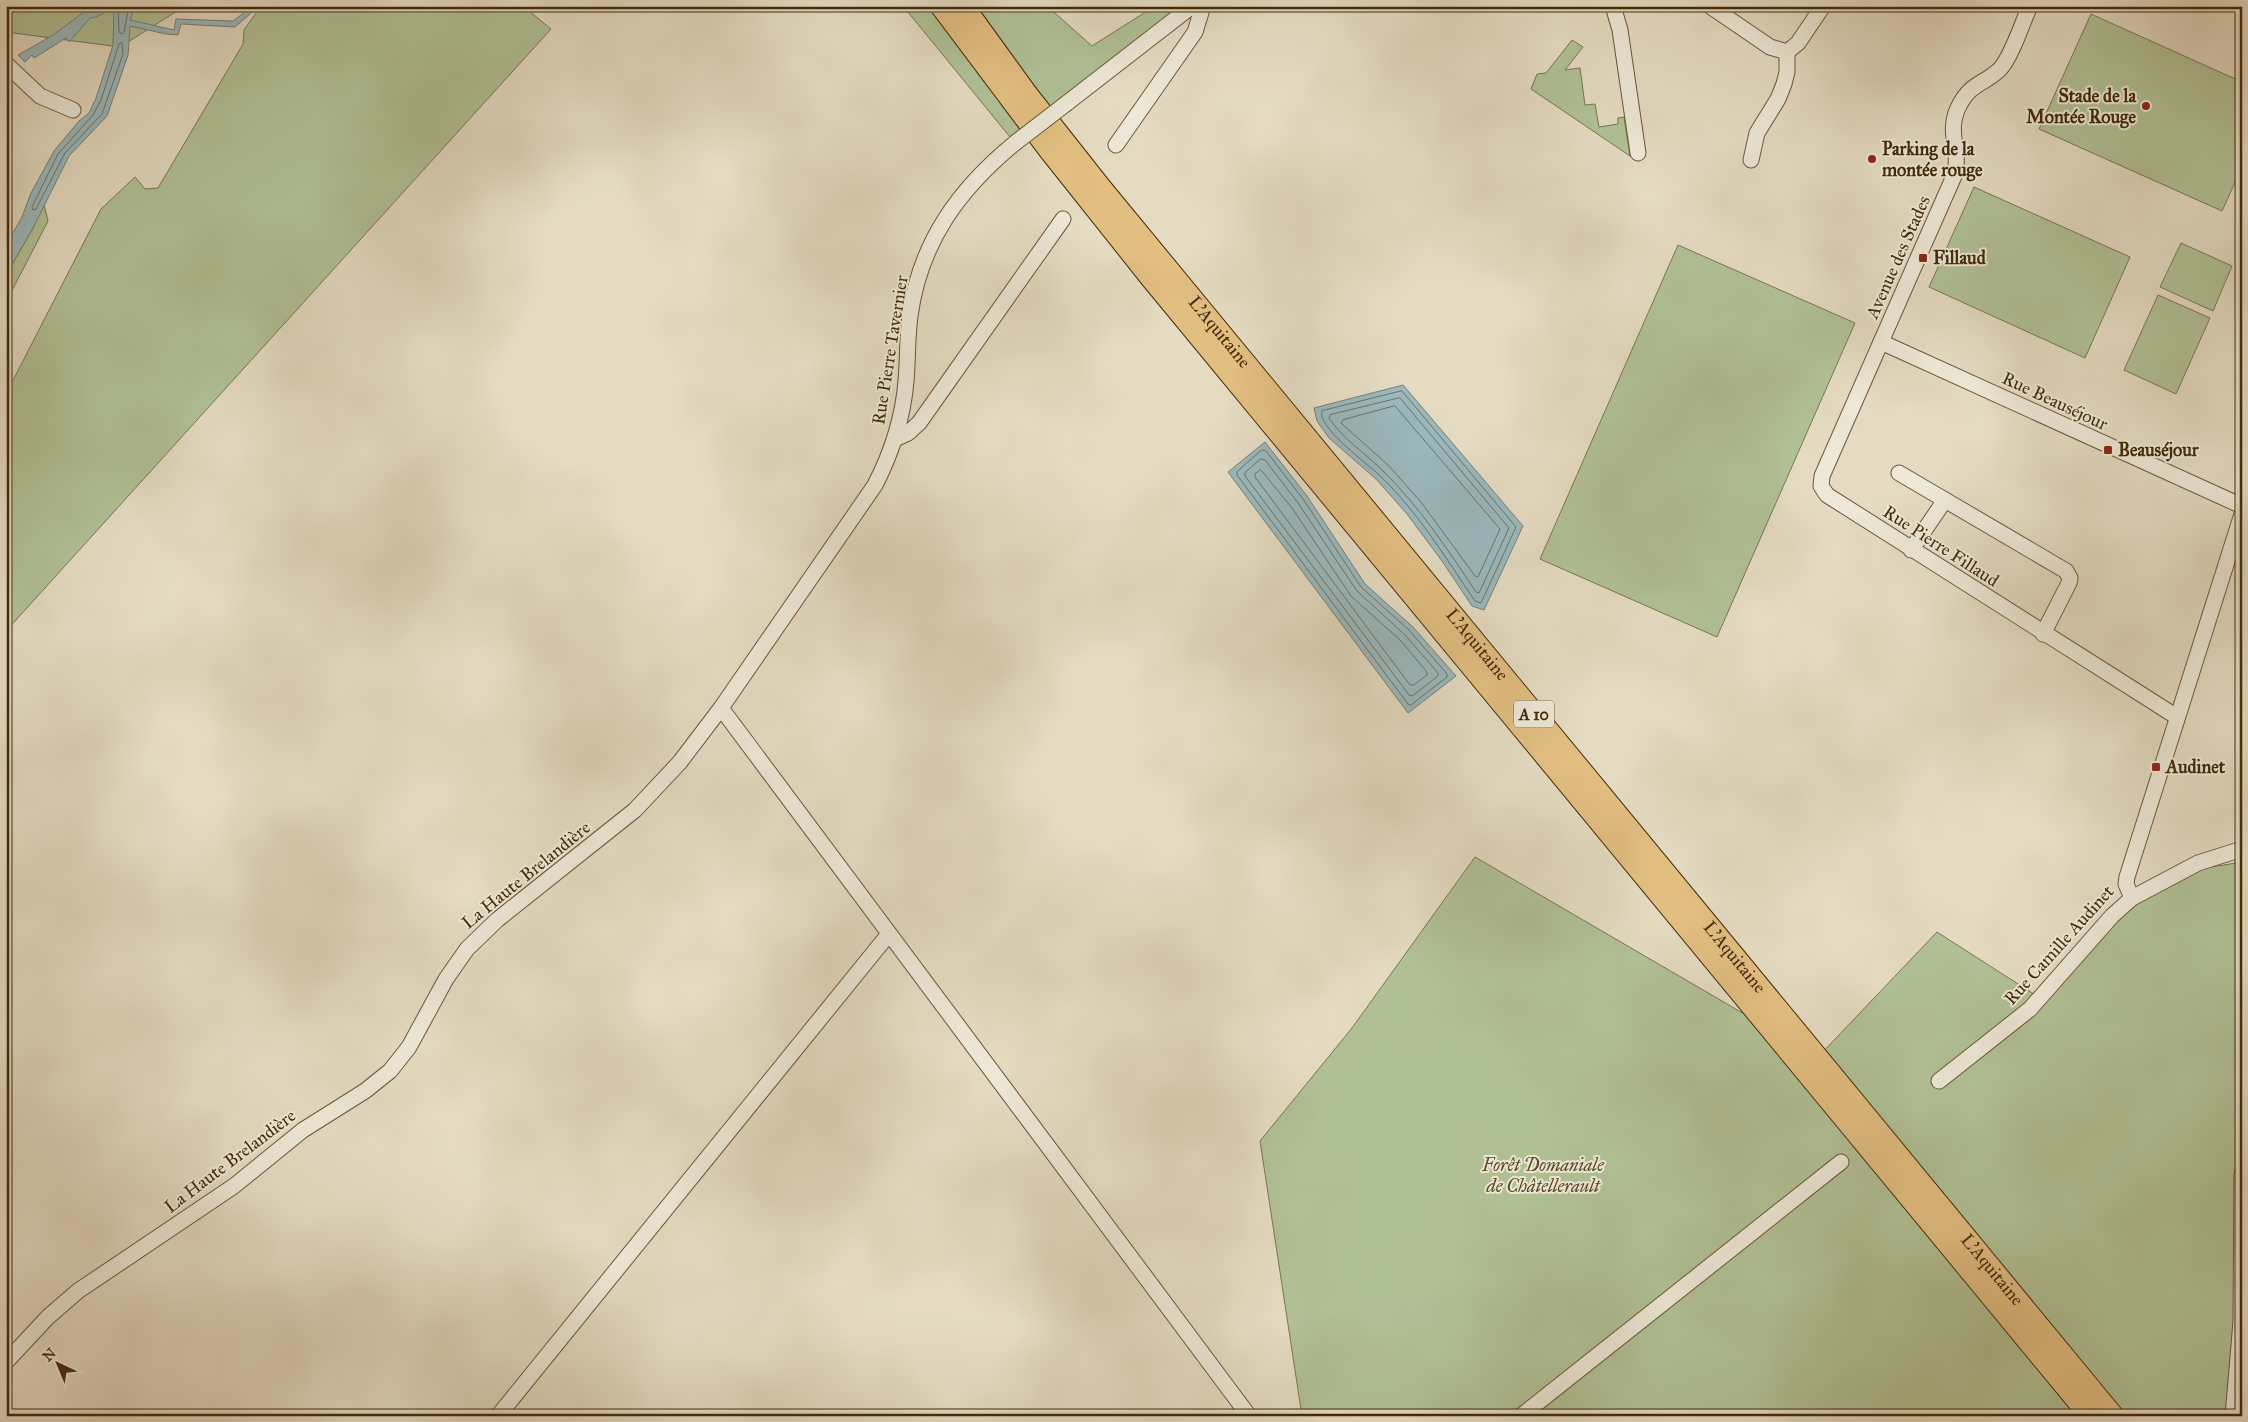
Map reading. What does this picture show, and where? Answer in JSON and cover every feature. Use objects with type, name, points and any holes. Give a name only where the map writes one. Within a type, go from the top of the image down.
[{"type":"highway","name":"L'Aquitaine","points":[[940,6],[1013,103],[1135,258],[2090,1416]]},
{"type":"highway","name":"L'Aquitaine","points":[[963,6],[1026,93],[1101,188],[2113,1416]]},
{"type":"street","name":"Rue Pierre Tavernier","points":[[721,708],[859,510],[883,469],[895,439],[906,381],[910,315],[921,268],[930,246],[952,208],[972,182],[1015,143],[1192,6]]},
{"type":"street","points":[[1116,145],[1196,32],[1202,6]]},
{"type":"street","points":[[1710,6],[1770,47],[1787,52]]},
{"type":"street","points":[[1787,52],[1798,43],[1823,6]]},
{"type":"street","name":"Avenue des Stades","points":[[1881,342],[1954,176],[1957,161],[1952,136],[1953,122],[1958,108],[1972,88],[2001,68],[2030,6]]},
{"type":"street","points":[[1618,7],[1638,153]]},
{"type":"street","points":[[1751,160],[1757,133],[1778,100],[1784,84],[1787,72],[1787,52]]},
{"type":"street","points":[[6,64],[40,96],[73,110]]},
{"type":"street","points":[[895,439],[908,433],[919,423],[1063,219]]},
{"type":"street","name":"Rue Beauséjour","points":[[1881,342],[2242,506]]},
{"type":"street","name":"Rue Pierre Fillaud","points":[[1881,342],[1822,476],[1821,486],[1827,495],[2043,634],[2177,717]]},
{"type":"street","points":[[1898,473],[2069,574],[2069,583],[2043,634]]},
{"type":"street","points":[[1912,550],[1945,500]]},
{"type":"street","name":"Rue Camille Audinet","points":[[1938,1081],[2030,1009],[2112,916],[2132,898],[2126,884],[2126,876],[2242,514]]},
{"type":"street","points":[[721,708],[1249,1416]]},
{"type":"street","name":"La Haute Brelandière","points":[[6,1362],[48,1317],[78,1290],[234,1186],[303,1130],[365,1091],[390,1071],[409,1047],[446,979],[467,949],[497,920],[635,810],[666,779],[721,708]]},
{"type":"street","points":[[2132,898],[2198,863],[2242,849]]},
{"type":"street","points":[[498,1416],[888,934]]},
{"type":"street","points":[[1521,1416],[1841,1162]]},
{"type":"street","points":[[2233,1416],[2241,1322],[2242,1175]]},
{"type":"green space","points":[[6,6],[185,6],[120,47],[6,32]]},
{"type":"green space","points":[[261,6],[523,6],[551,29],[6,631],[6,394],[101,209],[135,177],[145,189],[158,188],[243,44],[244,30]]},
{"type":"green space","points":[[903,6],[928,6],[1020,130],[1010,137]]},
{"type":"green space","points":[[977,6],[1047,6],[1092,46],[1155,6],[1184,6],[1050,107]]},
{"type":"green space","name":"Stade de la Montée Rouge","points":[[2091,14],[2242,82],[2242,167],[2222,211],[2039,129]]},
{"type":"green space","points":[[1572,40],[1583,47],[1565,70],[1580,68],[1585,105],[1595,104],[1599,127],[1618,124],[1618,118],[1624,117],[1630,156],[1531,89],[1537,74],[1546,73]]},
{"type":"green space","points":[[1974,187],[2130,257],[2085,358],[1929,287]]},
{"type":"green space","points":[[44,205],[48,221],[6,302],[6,275]]},
{"type":"green space","points":[[2181,243],[2232,266],[2213,311],[2160,287]]},
{"type":"green space","points":[[1678,245],[1855,323],[1717,637],[1540,559]]},
{"type":"green space","points":[[2158,295],[2210,318],[2176,394],[2124,370]]},
{"type":"green space","name":"Forêt Domaniale de Châtellerault","points":[[1475,857],[1818,1057],[1937,932],[2043,1000],[2119,917],[2139,900],[2199,869],[2242,862],[2242,1416],[1302,1416],[1260,1141],[1352,1028]]},
{"type":"water","points":[[95,6],[135,6],[130,20],[174,30],[176,19],[233,21],[253,6],[259,6],[235,27],[181,24],[178,35],[130,26],[128,55],[107,116],[69,156],[33,228],[6,275],[6,245],[22,217],[31,193],[54,151],[79,121],[89,113],[96,98],[113,45],[114,8],[90,18],[69,42],[66,38],[34,58],[32,55],[25,62],[18,55],[53,35]]},
{"type":"water","points":[[1403,385],[1523,526],[1484,610],[1472,606],[1407,514],[1376,479],[1329,438],[1317,421],[1314,408]]},
{"type":"water","points":[[1265,442],[1307,496],[1365,584],[1413,627],[1456,676],[1408,713],[1228,472]]},
{"type":"place","name":"Stade de la Montée Rouge","points":[[2146,106]]},
{"type":"place","name":"Parking de la montée rouge","points":[[1872,159]]},
{"type":"place","name":"Fillaud","points":[[1923,258]]},
{"type":"place","name":"Beauséjour","points":[[2108,450]]},
{"type":"place","name":"Audinet","points":[[2156,767]]}]
